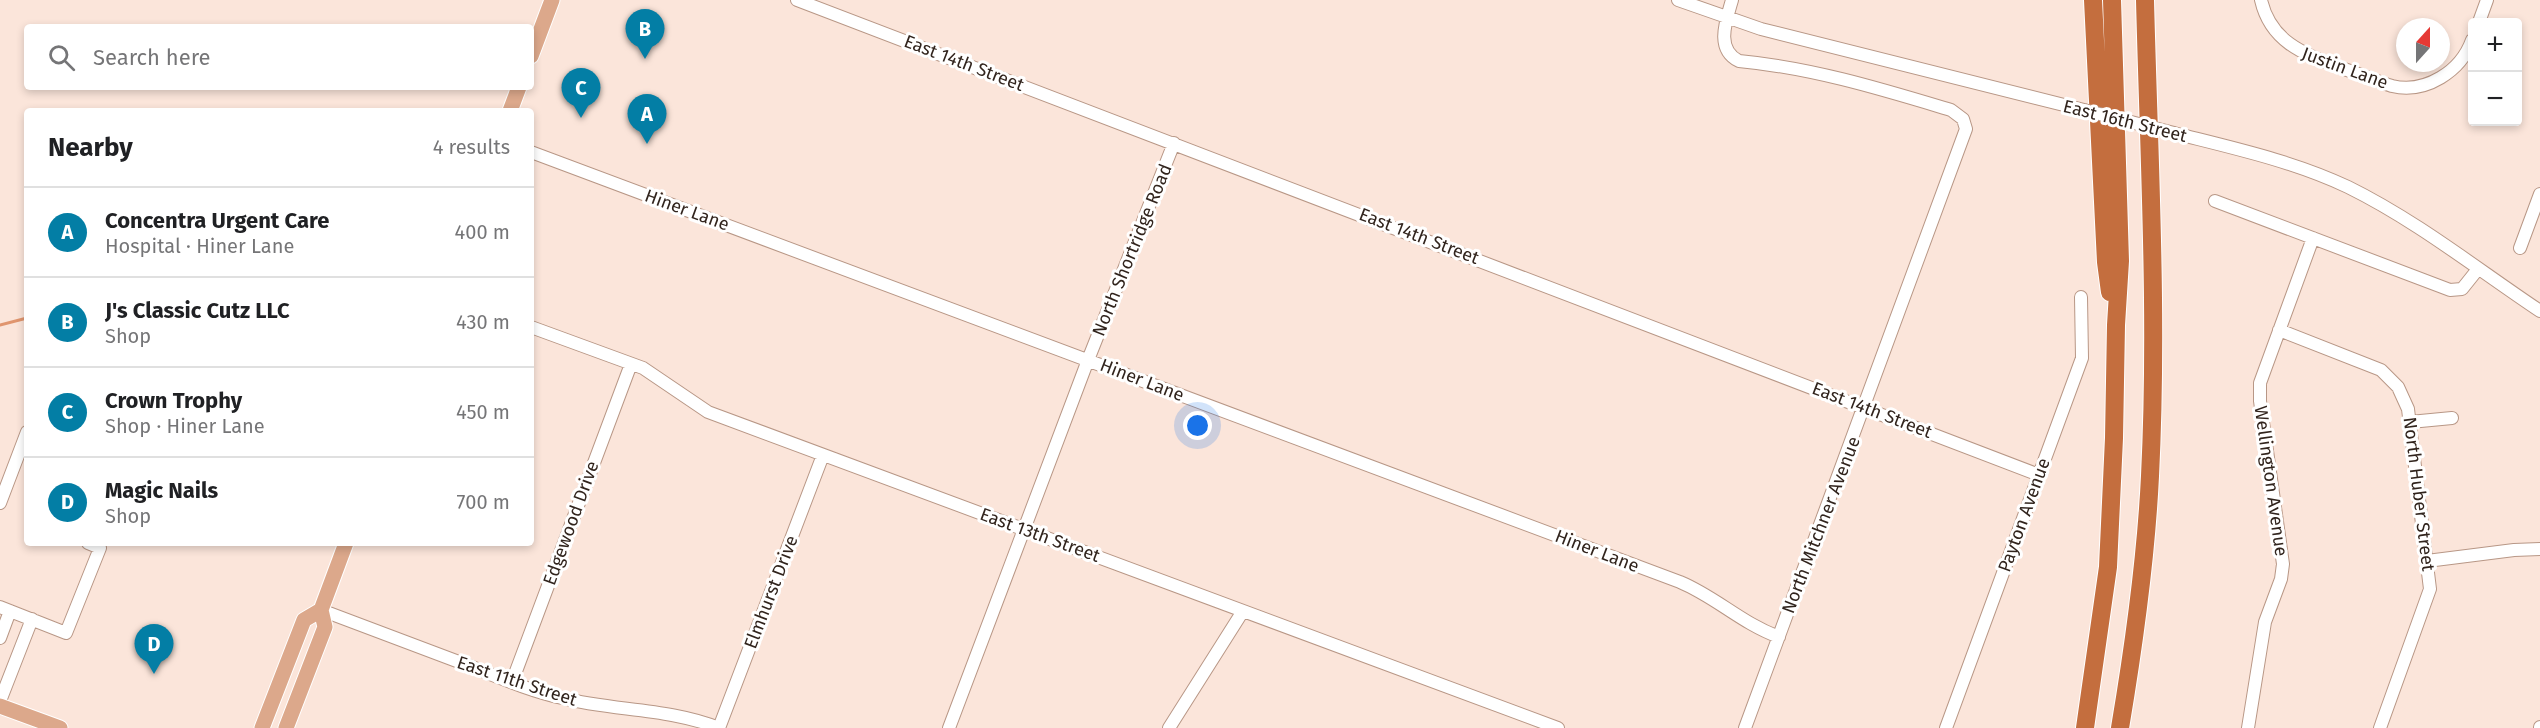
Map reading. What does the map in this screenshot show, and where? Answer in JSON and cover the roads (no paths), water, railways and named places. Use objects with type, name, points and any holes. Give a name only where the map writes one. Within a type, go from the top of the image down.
[{"type":"highway","points":[[2093,0],[2106,262],[2116,325]]},
{"type":"highway","points":[[2085,728],[2108,567],[2115,404],[2120,261],[2112,0]]},
{"type":"highway","points":[[2120,728],[2142,567],[2152,446],[2153,293],[2145,0]]},
{"type":"main road","points":[[534,48],[552,0]]},
{"type":"main road","points":[[511,108],[518,90]]},
{"type":"main road","points":[[286,728],[325,627],[321,610],[345,546]]},
{"type":"main road","points":[[262,728],[304,620],[321,610]]},
{"type":"main road","points":[[0,706],[60,728]]},
{"type":"street","name":"East 14th Street","points":[[797,0],[2039,475]]},
{"type":"street","name":"East 16th Street","points":[[1678,0],[1836,49],[2274,158],[2338,183],[2394,212],[2540,311]]},
{"type":"street","points":[[1727,17],[1732,0]]},
{"type":"street","name":"Justin Lane","points":[[2261,0],[2271,26],[2293,48],[2391,85],[2415,86],[2442,77],[2463,58],[2468,48]]},
{"type":"street","points":[[2480,18],[2487,0]]},
{"type":"street","name":"North Mitchner Avenue","points":[[1727,17],[1724,46],[1729,54],[1739,61],[1779,65],[1836,76],[1951,110],[1963,119],[1966,129],[1964,140],[1745,728]]},
{"type":"street","name":"North Shortridge Road","points":[[949,728],[1088,360],[1174,143]]},
{"type":"street","name":"Hiner Lane","points":[[534,153],[1680,582],[1700,592],[1750,625],[1779,637]]},
{"type":"street","points":[[2520,248],[2536,215],[2540,194]]},
{"type":"street","points":[[2215,201],[2450,290],[2462,289],[2478,268]]},
{"type":"street","name":"Wellington Avenue","points":[[2248,728],[2265,622],[2283,568],[2259,395],[2263,372],[2313,238]]},
{"type":"street","name":"Payton Avenue","points":[[1946,728],[2082,358],[2081,297]]},
{"type":"street","name":"East 13th Street","points":[[534,328],[643,368],[708,412],[1558,728]]},
{"type":"street","name":"North Huber Street","points":[[2278,330],[2381,370],[2392,380],[2403,396],[2410,423],[2429,595],[2380,728]]},
{"type":"street","name":"Edgewood Drive","points":[[512,682],[631,364]]},
{"type":"street","points":[[2410,423],[2452,418]]},
{"type":"street","points":[[0,503],[24,440]]},
{"type":"street","name":"Elmhurst Drive","points":[[719,728],[824,455]]},
{"type":"street","points":[[0,638],[5,609],[66,633],[100,548],[95,546]]},
{"type":"street","points":[[2427,561],[2540,549]]},
{"type":"street","name":"East 11th Street","points":[[321,610],[560,698],[660,713],[697,720],[719,728]]},
{"type":"street","points":[[1169,728],[1243,611]]},
{"type":"street","points":[[0,701],[32,620]]},
{"type":"waterway","points":[[0,325],[24,319]]},
{"type":"place","name":"J's Classic Cutz LLC","points":[[645,59]]},
{"type":"place","name":"Crown Trophy","points":[[581,118]]},
{"type":"place","name":"Concentra Urgent Care","points":[[647,144]]},
{"type":"place","name":"Magic Nails","points":[[154,674]]}]
